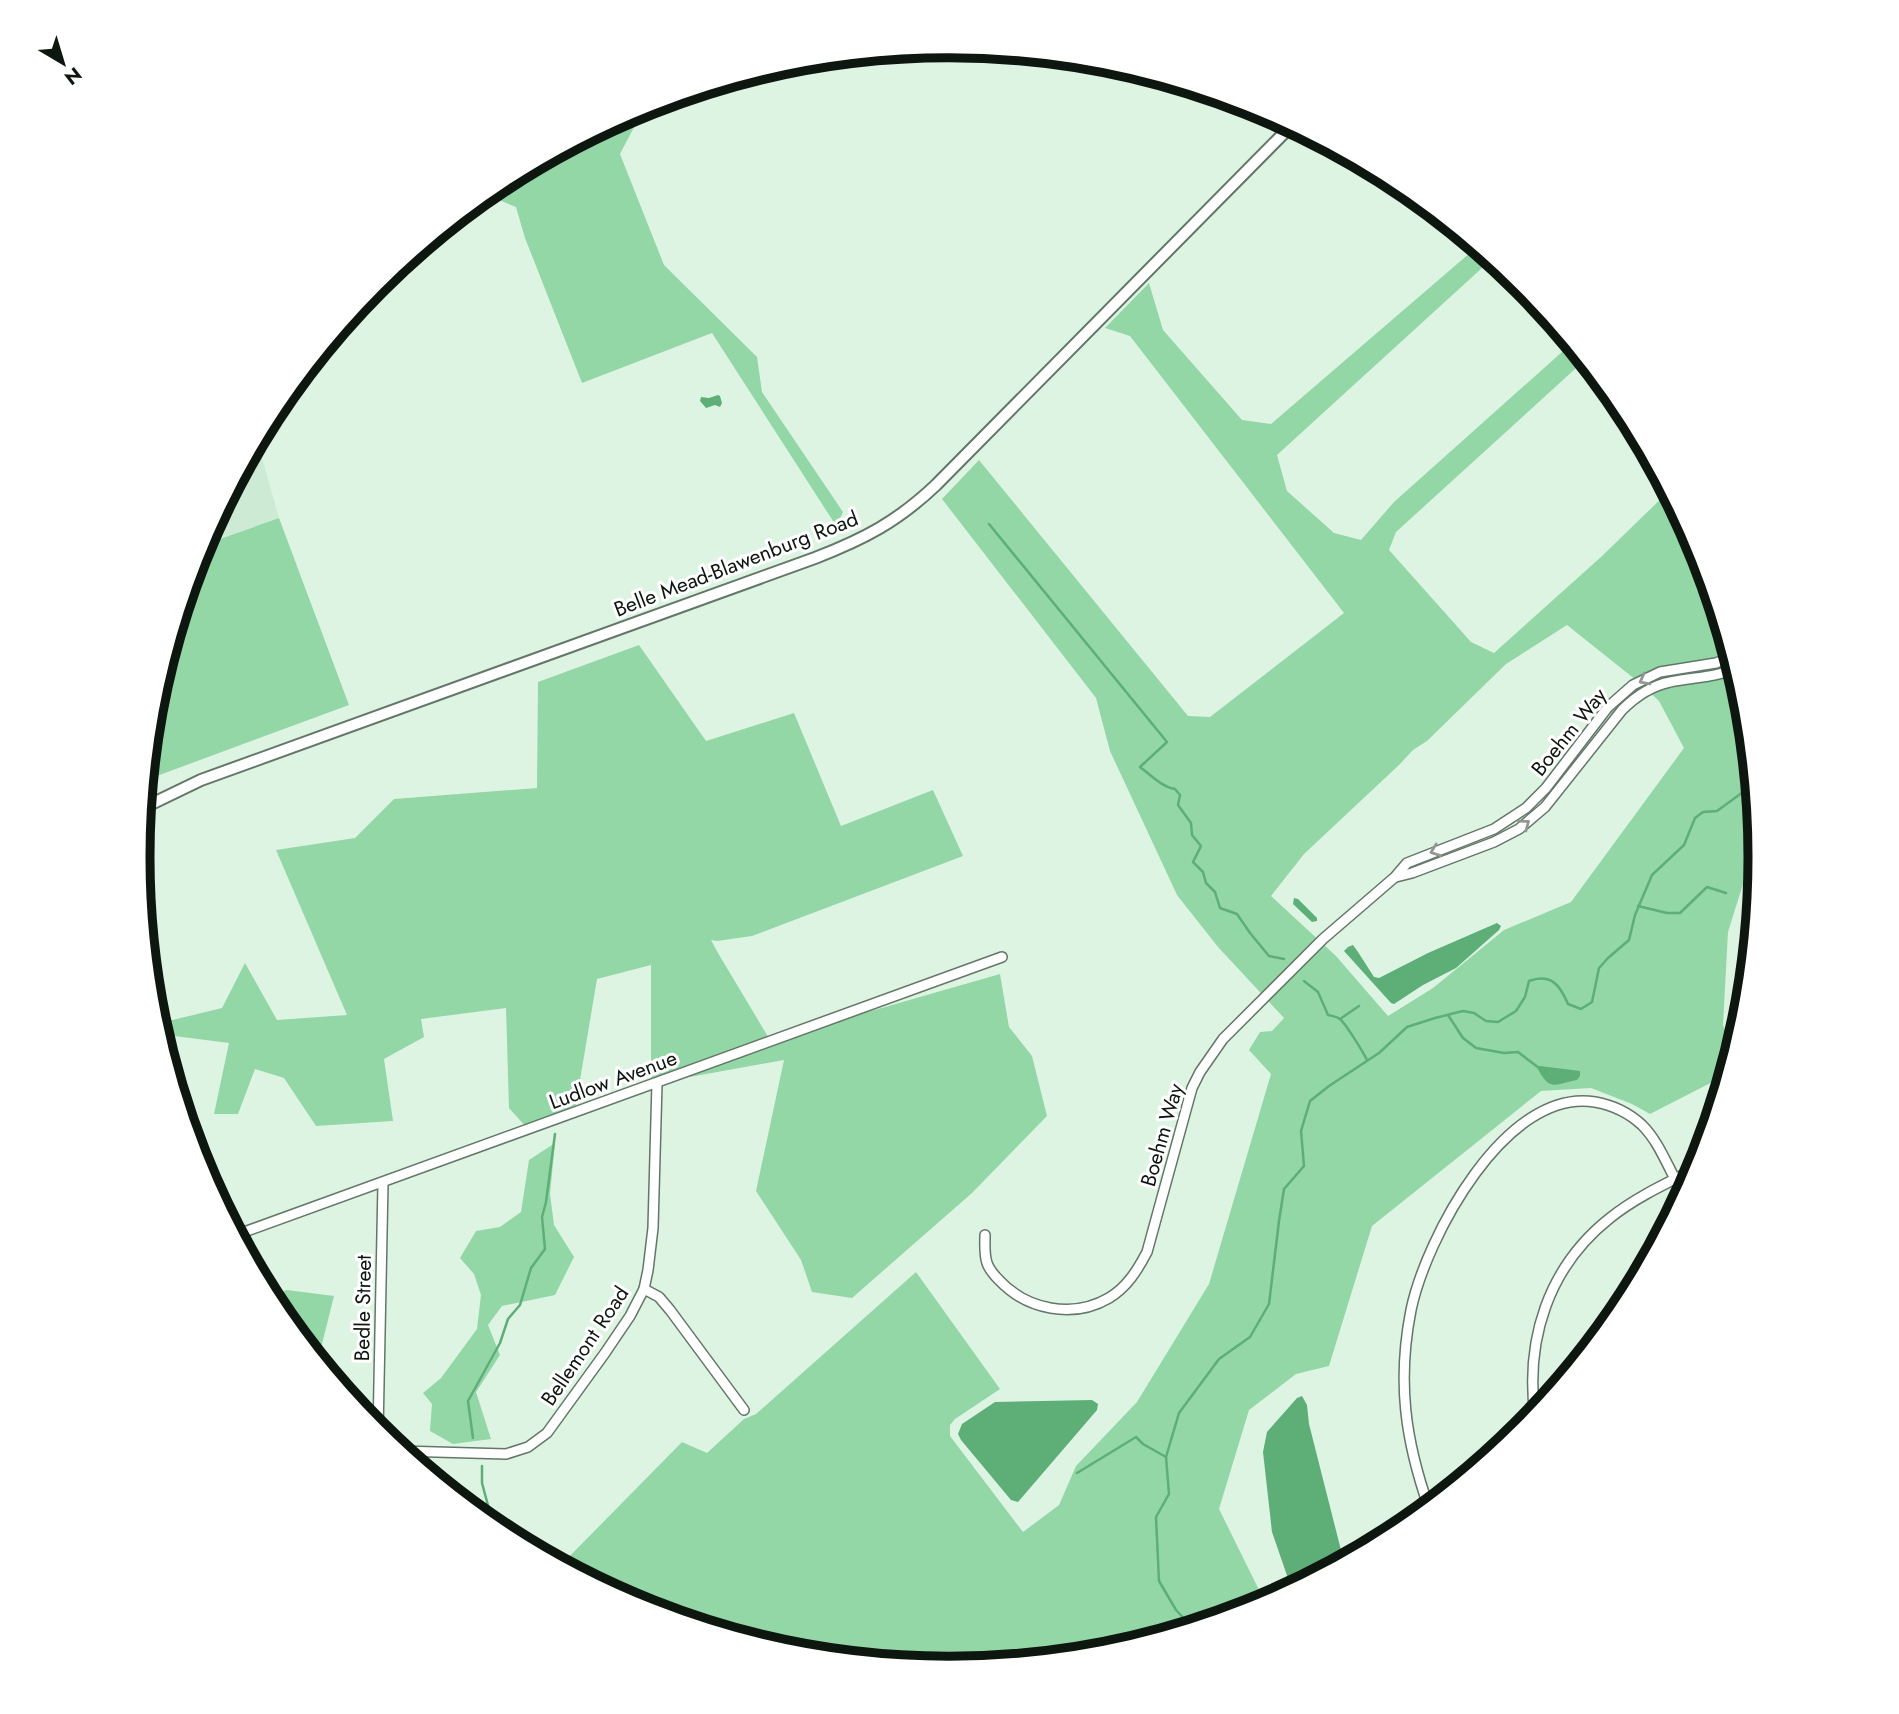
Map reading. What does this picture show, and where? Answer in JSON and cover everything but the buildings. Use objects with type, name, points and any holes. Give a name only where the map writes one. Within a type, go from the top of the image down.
[{"type":"street","name":"Belle Mead-Blawenburg Road","points":[[152,800],[815,558],[849,545],[881,528],[914,506],[936,485],[1285,132]]},
{"type":"street","name":"Boehm Way","points":[[985,1235],[987,1264],[994,1275],[1029,1303],[1059,1310],[1077,1309],[1093,1305],[1119,1291],[1134,1274],[1147,1252],[1186,1104],[1200,1072],[1223,1039],[1323,939],[1395,877],[1407,863],[1494,829],[1526,808],[1539,796],[1621,694],[1646,678],[1664,671],[1724,659]]},
{"type":"street","points":[[1664,671],[1666,682]]},
{"type":"street","name":"Boehm Way","points":[[1395,877],[1485,845],[1519,829],[1550,801],[1622,710],[1650,688],[1666,682],[1727,671]]},
{"type":"street","name":"Boehm Way","points":[[1539,796],[1550,801]]},
{"type":"street","points":[[1478,835],[1485,845]]},
{"type":"street","name":"Ludlow Avenue","points":[[244,1232],[1002,957]]},
{"type":"street","name":"Bellemont Road","points":[[416,1451],[506,1454],[538,1441],[547,1433],[630,1316],[644,1289],[649,1270],[653,1228],[657,1083]]},
{"type":"street","points":[[1426,1499],[1406,1419],[1404,1359],[1412,1308],[1427,1257],[1450,1210],[1467,1183],[1491,1154],[1526,1121],[1539,1112],[1573,1101],[1604,1104],[1640,1123],[1658,1146],[1675,1179]]},
{"type":"street","points":[[1534,1402],[1532,1379],[1536,1340],[1548,1299],[1568,1262],[1595,1231],[1629,1204],[1682,1175]]},
{"type":"street","name":"Bedle Street","points":[[378,1416],[383,1183]]},
{"type":"street","points":[[644,1289],[659,1297],[670,1310],[744,1410]]},
{"type":"shaded area","points":[[637,122],[620,154],[664,265],[757,357],[762,392],[843,512],[839,521],[822,530],[833,521],[712,333],[582,383],[525,238],[516,207],[496,199],[596,140]]},
{"type":"shaded area","points":[[1471,252],[1486,265],[1277,455],[1287,491],[1334,533],[1361,540],[1394,502],[1566,349],[1580,365],[1396,532],[1389,550],[1471,642],[1494,653],[1601,557],[1663,497],[1688,551],[1722,650],[1742,753],[1747,805],[1749,867],[1728,932],[1723,1025],[1728,1037],[1717,1080],[1650,1114],[1591,1088],[1541,1091],[1372,1226],[1329,1366],[1296,1374],[1249,1410],[1219,1509],[1260,1593],[1255,1595],[1206,1614],[1105,1641],[1002,1655],[897,1655],[794,1641],[743,1629],[644,1595],[567,1558],[682,1442],[707,1453],[744,1419],[756,1414],[916,1272],[1000,1389],[955,1419],[950,1425],[950,1436],[1023,1532],[1059,1505],[1076,1466],[1137,1402],[1209,1284],[1271,1074],[1249,1050],[1260,1032],[1272,1031],[1284,1018],[1218,947],[1177,895],[1110,751],[1096,698],[942,499],[979,460],[1188,716],[1210,717],[1344,613],[1130,336],[1105,328],[1149,283],[1163,330],[1242,420],[1271,424]],"holes":[[[1567,625],[1641,684],[1617,704],[1611,713],[1644,687],[1659,701],[1684,748],[1571,902],[1504,930],[1433,988],[1388,1016],[1336,956],[1271,896],[1304,854],[1506,664]]]},
{"type":"shaded area","points":[[718,395],[722,403],[720,407],[715,405],[706,408],[700,401],[701,397]]},
{"type":"shaded area","points":[[260,452],[279,518],[216,540]]},
{"type":"shaded area","points":[[279,518],[349,705],[155,777],[177,650],[216,540]]},
{"type":"shaded area","points":[[639,645],[706,741],[794,713],[841,826],[933,790],[963,856],[752,936],[711,940],[770,1040],[1000,974],[1009,1027],[1032,1056],[1047,1116],[972,1193],[852,1298],[812,1292],[801,1260],[756,1191],[784,1060],[651,1084],[651,965],[597,979],[575,1110],[527,1128],[509,1108],[506,1008],[421,1019],[424,1037],[384,1059],[393,1121],[316,1126],[284,1078],[255,1069],[238,1114],[214,1114],[229,1043],[171,1036],[168,1021],[222,1008],[245,963],[277,1020],[347,1015],[276,850],[355,838],[394,799],[537,788],[538,682]]},
{"type":"shaded area","points":[[1294,898],[1317,918],[1317,921],[1312,922],[1293,904]]},
{"type":"shaded area","points":[[1497,923],[1501,926],[1499,930],[1456,968],[1394,1004],[1344,951],[1353,945],[1374,977],[1379,978]]},
{"type":"shaded area","points":[[1540,1066],[1580,1071],[1580,1076],[1577,1080],[1550,1084],[1538,1069]]},
{"type":"shaded area","points":[[555,1143],[550,1194],[554,1225],[574,1257],[555,1295],[502,1306],[488,1325],[500,1355],[476,1392],[491,1439],[453,1444],[430,1431],[432,1404],[423,1393],[441,1378],[477,1329],[481,1295],[474,1274],[460,1258],[476,1231],[500,1227],[521,1212],[529,1160]]},
{"type":"shaded area","points":[[287,1290],[334,1296],[320,1350],[315,1344],[279,1292]]},
{"type":"shaded area","points":[[1302,1396],[1307,1405],[1309,1424],[1342,1553],[1289,1580],[1272,1532],[1263,1452],[1267,1432],[1297,1398]]},
{"type":"shaded area","points":[[1092,1400],[1098,1404],[1097,1410],[1018,1502],[1011,1500],[958,1434],[962,1424],[995,1402]]},
{"type":"waterway","points":[[989,524],[1167,742],[1140,767],[1180,795],[1178,805],[1191,823],[1192,835],[1201,846],[1193,862],[1203,872],[1206,883],[1215,892],[1220,908],[1237,914],[1269,956],[1284,959]]},
{"type":"waterway","points":[[1185,1620],[1176,1610],[1159,1581],[1156,1517],[1169,1494],[1166,1457],[1179,1413],[1219,1359],[1250,1337],[1269,1304],[1284,1189],[1304,1166],[1301,1131],[1310,1101],[1379,1053],[1407,1027],[1463,1011],[1474,1013],[1486,1021],[1498,1022],[1516,1011],[1525,997],[1529,981],[1543,979],[1554,982],[1568,1004],[1581,1009],[1592,1002],[1599,968],[1629,940],[1635,915],[1652,875],[1684,845],[1695,818],[1703,812],[1717,811],[1746,790]]},
{"type":"waterway","points":[[1638,906],[1667,913],[1680,913],[1707,887],[1726,893]]},
{"type":"waterway","points":[[1304,981],[1318,992],[1328,1015],[1343,1022],[1367,1060]]},
{"type":"waterway","points":[[1340,1019],[1359,1006]]},
{"type":"waterway","points":[[1448,1015],[1463,1038],[1476,1048],[1504,1053],[1518,1052],[1539,1068]]},
{"type":"waterway","points":[[473,1438],[468,1401],[500,1343],[508,1319],[520,1305],[531,1268],[545,1249],[542,1217],[555,1134]]},
{"type":"waterway","points":[[1077,1473],[1136,1437],[1166,1457]]},
{"type":"waterway","points":[[482,1466],[482,1483],[489,1510]]}]
